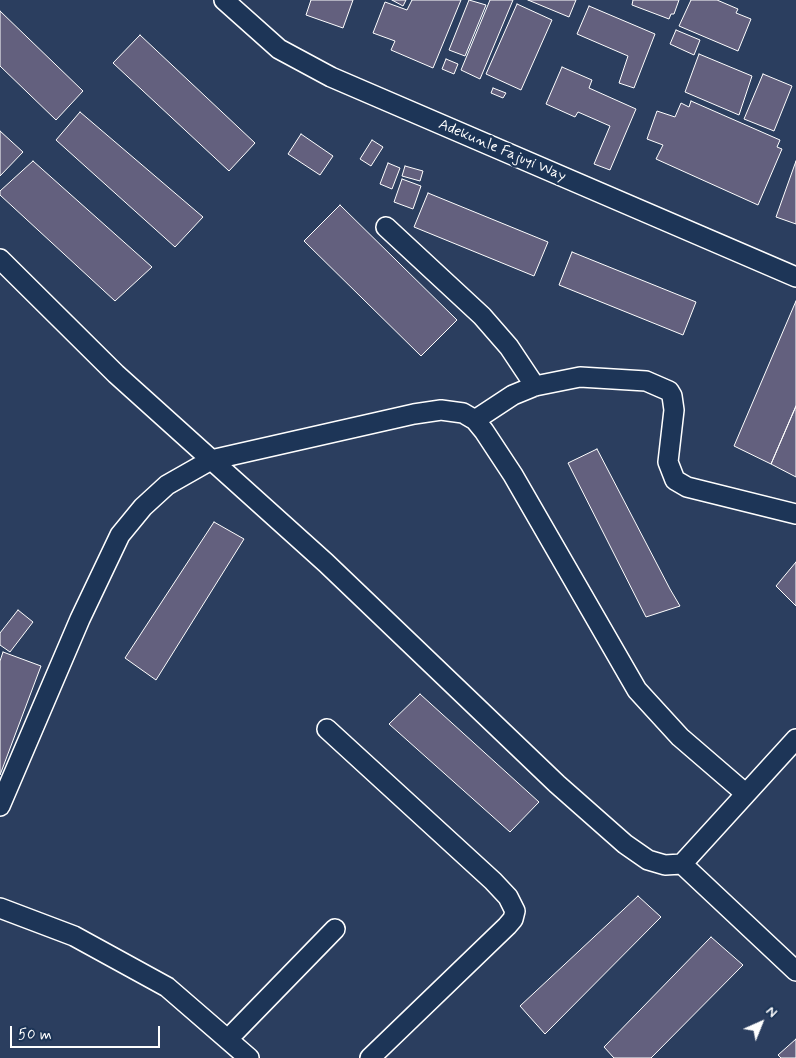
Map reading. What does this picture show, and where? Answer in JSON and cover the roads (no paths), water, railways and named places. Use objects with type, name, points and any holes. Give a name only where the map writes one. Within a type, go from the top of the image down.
[{"type":"street","name":"Adekunle Fajuyi Way","points":[[224,0],[279,49],[331,77],[796,277]]},
{"type":"street","points":[[386,227],[482,316],[509,347],[535,386]]},
{"type":"street","points":[[0,259],[116,374],[326,563],[557,784],[625,844],[648,860],[665,865],[682,864],[796,739]]},
{"type":"street","points":[[475,420],[513,395],[535,386],[580,377],[646,381],[662,387],[672,396],[674,410],[668,462],[675,480],[687,487],[796,514]]},
{"type":"street","points":[[0,806],[84,611],[120,535],[143,507],[167,485],[211,460],[414,414],[441,410],[463,413],[475,420],[513,475],[637,690],[680,737],[745,793]]},
{"type":"street","points":[[327,729],[493,881],[508,897],[515,911],[513,919],[507,926],[370,1058]]},
{"type":"street","points":[[682,864],[796,971]]},
{"type":"street","points":[[0,908],[74,936],[167,987],[249,1058]]},
{"type":"street","points":[[228,1039],[335,929]]}]
